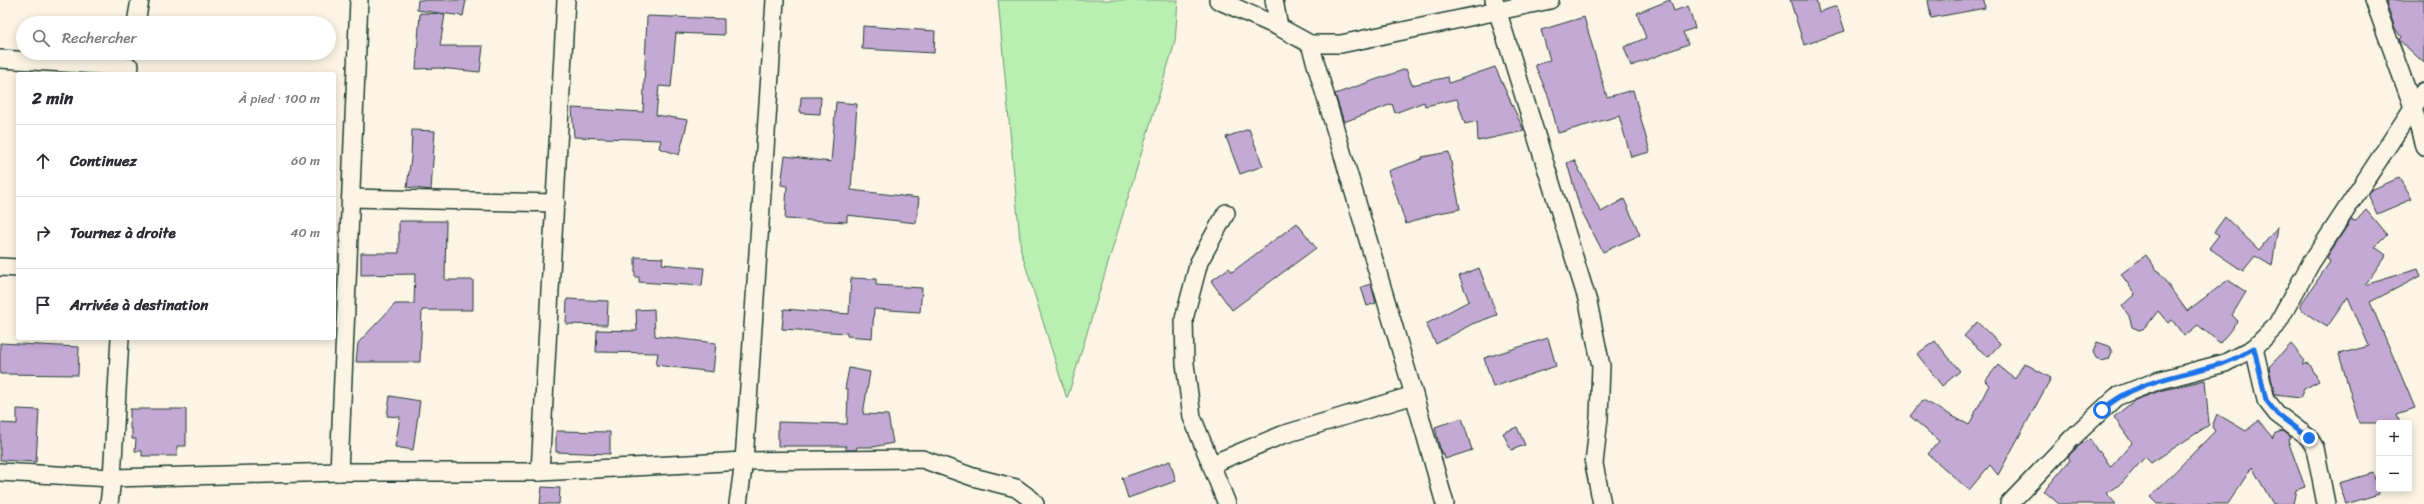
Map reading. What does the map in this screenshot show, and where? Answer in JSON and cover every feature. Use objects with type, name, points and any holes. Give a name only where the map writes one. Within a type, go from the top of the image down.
[{"type":"street","points":[[137,16],[140,0]]},
{"type":"street","points":[[339,472],[359,0]]},
{"type":"street","points":[[540,472],[566,0]]},
{"type":"street","points":[[738,504],[744,461],[775,0]]},
{"type":"street","points":[[1218,0],[1279,27],[1310,44],[1341,44],[1495,5],[1550,0]]},
{"type":"street","points":[[1274,0],[1279,27]]},
{"type":"street","points":[[2374,0],[2413,107],[2424,146]]},
{"type":"street","points":[[1495,5],[1588,302],[1601,366],[1599,417],[1594,464],[1602,504]]},
{"type":"street","points":[[1310,44],[1414,395],[1444,504]]},
{"type":"street","points":[[0,59],[16,60]]},
{"type":"street","points":[[22,60],[130,65]]},
{"type":"street","points":[[2010,503],[2072,438],[2116,397],[2157,380],[2225,363],[2254,348],[2276,326],[2311,263],[2424,91]]},
{"type":"street","points":[[351,198],[556,203]]},
{"type":"street","points":[[1226,213],[1199,262],[1184,319],[1185,364],[1192,417],[1227,504]]},
{"type":"street","points":[[0,267],[16,268]]},
{"type":"street","points":[[109,504],[112,478],[120,340]]},
{"type":"street","points":[[2254,348],[2266,400],[2277,414],[2309,438],[2314,448],[2326,504]]},
{"type":"street","points":[[1212,464],[1282,435],[1414,395]]},
{"type":"street","points":[[0,472],[112,478],[339,472],[540,472],[744,461],[922,459],[973,477],[1016,488],[1031,499],[1035,504]]},
{"type":"green space","points":[[998,0],[1178,0],[1175,42],[1067,399],[1021,251]]},
{"type":"building","points":[[418,0],[466,0],[463,16],[417,10]]},
{"type":"building","points":[[1670,0],[1674,11],[1688,6],[1695,28],[1683,32],[1688,44],[1631,66],[1624,47],[1646,38],[1637,13]]},
{"type":"building","points":[[1790,0],[1816,0],[1819,12],[1837,6],[1845,31],[1804,45]]},
{"type":"building","points":[[1928,0],[1984,0],[1985,8],[1931,18]]},
{"type":"building","points":[[2389,0],[2424,0],[2424,63],[2399,40],[2401,37],[2395,28],[2386,2]]},
{"type":"building","points":[[420,13],[445,14],[440,46],[483,46],[480,72],[439,68],[416,69]]},
{"type":"building","points":[[647,16],[724,19],[724,35],[676,33],[671,87],[659,86],[656,115],[688,120],[679,155],[659,148],[661,140],[574,137],[572,108],[643,112]]},
{"type":"building","points":[[1584,17],[1607,97],[1633,90],[1650,152],[1631,157],[1619,116],[1558,133],[1549,98],[1535,65],[1550,60],[1541,30]]},
{"type":"building","points":[[863,26],[935,31],[934,53],[862,49]]},
{"type":"building","points":[[1495,67],[1524,131],[1478,141],[1477,121],[1465,124],[1457,99],[1425,106],[1424,102],[1395,113],[1392,104],[1344,122],[1335,94],[1406,69],[1412,85],[1448,77],[1449,83]]},
{"type":"building","points":[[801,97],[821,97],[820,114],[800,113]]},
{"type":"building","points":[[836,102],[857,104],[851,190],[919,198],[916,223],[847,215],[847,222],[785,219],[787,186],[781,185],[785,156],[831,162]]},
{"type":"building","points":[[1249,129],[1263,166],[1240,174],[1226,137]]},
{"type":"building","points":[[412,130],[435,131],[431,190],[407,187],[411,157]]},
{"type":"building","points":[[1449,152],[1460,209],[1434,214],[1406,224],[1388,171],[1422,159],[1422,157]]},
{"type":"building","points":[[1574,160],[1601,212],[1624,199],[1640,235],[1603,252],[1580,208],[1567,163]]},
{"type":"building","points":[[2399,178],[2412,199],[2377,214],[2368,194],[2371,190]]},
{"type":"building","points":[[2366,210],[2387,235],[2375,247],[2386,255],[2365,285],[2418,269],[2421,276],[2370,302],[2415,408],[2397,414],[2399,420],[2376,420],[2376,423],[2359,423],[2339,354],[2369,346],[2348,297],[2327,327],[2301,310],[2301,304],[2330,262],[2327,257],[2351,220],[2356,221]]},
{"type":"building","points":[[2225,217],[2259,250],[2278,226],[2272,266],[2255,256],[2243,271],[2209,248],[2219,235],[2214,232]]},
{"type":"building","points":[[399,221],[446,221],[445,280],[473,280],[473,310],[422,310],[420,362],[356,362],[358,343],[395,304],[414,304],[415,274],[361,275],[361,253],[399,253]]},
{"type":"building","points":[[1297,223],[1316,248],[1232,310],[1211,281],[1229,268],[1232,272]]},
{"type":"building","points":[[2146,255],[2187,311],[2228,280],[2246,292],[2232,315],[2238,321],[2220,343],[2198,325],[2184,336],[2172,320],[2168,323],[2158,311],[2145,328],[2139,330],[2132,327],[2129,316],[2122,306],[2135,294],[2121,274]]},
{"type":"building","points":[[635,257],[663,258],[662,264],[704,268],[702,286],[639,282],[639,277],[635,277]]},
{"type":"building","points":[[1479,268],[1497,315],[1472,324],[1436,344],[1426,324],[1469,301],[1459,276]]},
{"type":"building","points":[[851,278],[876,279],[876,285],[922,288],[920,312],[874,309],[872,338],[847,336],[847,333],[782,329],[784,309],[849,314]]},
{"type":"building","points":[[1371,284],[1376,303],[1367,306],[1361,287]]},
{"type":"building","points":[[567,299],[608,301],[607,325],[566,324]]},
{"type":"building","points":[[654,309],[655,336],[716,343],[713,372],[656,365],[658,353],[596,352],[597,330],[637,331],[636,310]]},
{"type":"building","points":[[1977,322],[2000,344],[1988,357],[1964,336]]},
{"type":"building","points":[[1548,338],[1556,366],[1493,387],[1484,358]]},
{"type":"building","points":[[1935,341],[1960,371],[1942,386],[1917,354]]},
{"type":"building","points":[[2097,342],[2109,346],[2112,352],[2109,359],[2102,361],[2096,358],[2093,352]]},
{"type":"building","points":[[0,343],[79,347],[78,375],[0,374]]},
{"type":"building","points":[[2291,344],[2305,361],[2302,365],[2309,363],[2319,381],[2304,389],[2300,398],[2275,395],[2269,367]]},
{"type":"building","points":[[2024,363],[2051,378],[1998,475],[1990,465],[1969,490],[1928,454],[1939,441],[1910,416],[1923,400],[1969,425],[1989,385],[1985,381],[1998,365],[2015,379]]},
{"type":"building","points":[[849,368],[870,372],[863,414],[888,415],[893,443],[873,447],[857,447],[856,450],[846,450],[846,446],[778,446],[778,422],[847,424],[848,389],[845,389]]},
{"type":"building","points":[[2205,380],[2209,425],[2151,463],[2145,457],[2122,483],[2106,493],[2116,504],[2059,504],[2044,491],[2070,460],[2068,456],[2080,445],[2090,439],[2098,452],[2100,451],[2111,467],[2132,443],[2114,417],[2135,400],[2160,391]]},
{"type":"building","points":[[390,396],[420,401],[413,450],[395,447],[400,417],[387,416]]},
{"type":"building","points":[[17,409],[39,410],[36,462],[0,460],[0,423],[17,424]]},
{"type":"building","points":[[130,409],[186,409],[186,446],[177,446],[177,456],[142,456],[142,451],[135,451],[136,439],[132,439],[132,429],[130,429]]},
{"type":"building","points":[[2217,414],[2246,431],[2258,421],[2273,438],[2274,434],[2283,431],[2291,437],[2288,441],[2305,487],[2296,490],[2293,504],[2273,504],[2252,467],[2228,504],[2157,504],[2150,497],[2215,431],[2212,427]]},
{"type":"building","points":[[1462,418],[1472,450],[1445,459],[1443,452],[1441,453],[1435,427]]},
{"type":"building","points":[[1517,427],[1525,445],[1511,450],[1503,433]]},
{"type":"building","points":[[556,431],[610,432],[610,454],[556,452]]},
{"type":"building","points":[[1170,461],[1176,481],[1128,498],[1122,478]]},
{"type":"building","points":[[2373,473],[2376,484],[2376,492],[2378,492],[2379,494],[2346,504],[2339,483]]},
{"type":"building","points":[[542,487],[560,488],[559,504],[540,504]]},
{"type":"route","points":[[2102,410],[2116,397],[2135,388],[2157,380],[2225,363],[2254,348],[2259,377],[2266,400],[2277,414],[2309,438]]}]
